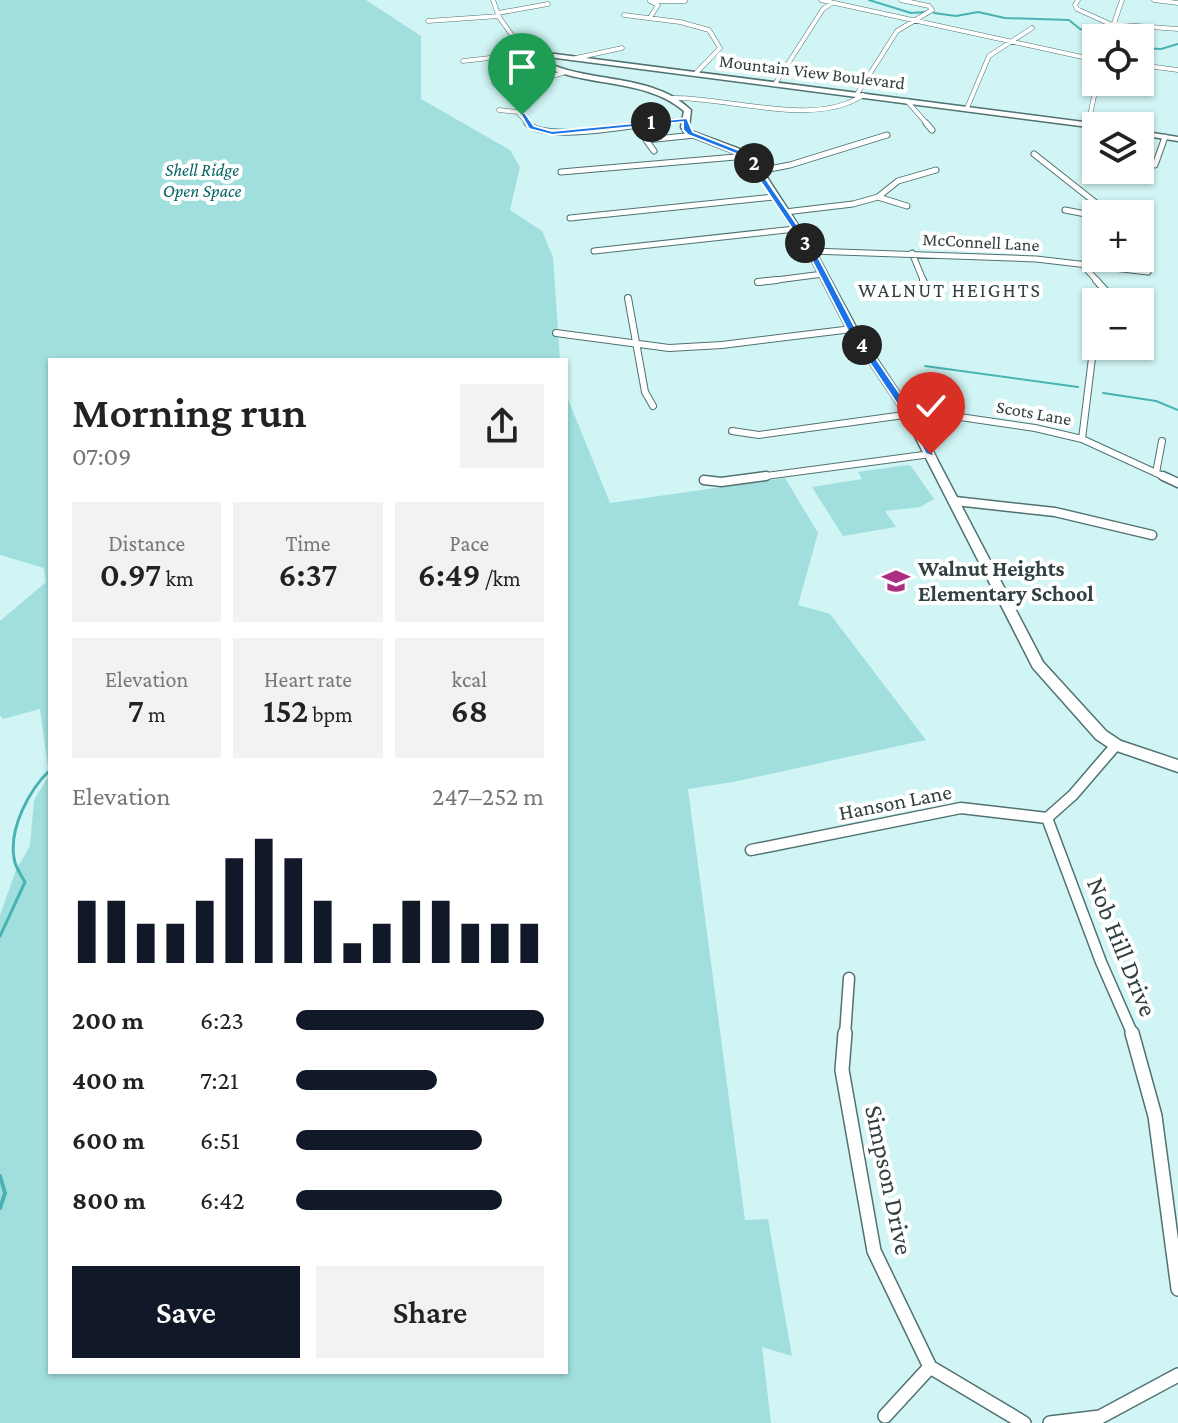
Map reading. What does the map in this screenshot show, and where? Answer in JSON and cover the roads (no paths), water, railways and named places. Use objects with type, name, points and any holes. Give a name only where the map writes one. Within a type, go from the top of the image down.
[{"type":"street","points":[[493,0],[498,14],[525,53],[543,66],[673,98],[802,109],[853,103],[897,31],[932,8],[901,0]]},
{"type":"street","points":[[821,0],[1082,57]]},
{"type":"street","points":[[1078,0],[1075,5],[1077,9],[1114,24],[1120,0]]},
{"type":"street","points":[[1154,0],[1178,3]]},
{"type":"street","points":[[648,1],[685,1]]},
{"type":"street","points":[[648,1],[658,5],[651,16]]},
{"type":"street","points":[[775,84],[823,9],[832,3]]},
{"type":"street","points":[[428,21],[498,14],[548,4]]},
{"type":"street","points":[[624,15],[651,16],[709,30],[719,41],[720,48],[696,73]]},
{"type":"street","points":[[1154,27],[1178,29]]},
{"type":"street","points":[[967,108],[989,56],[1032,28]]},
{"type":"street","points":[[576,58],[622,48]]},
{"type":"street","points":[[463,61],[525,53]]},
{"type":"street","name":"Mountain View Boulevard","points":[[525,53],[1082,124]]},
{"type":"street","points":[[1154,67],[1178,70]]},
{"type":"street","points":[[494,83],[541,79],[563,73]]},
{"type":"street","points":[[673,98],[688,110],[686,130],[747,156],[811,251],[852,329],[908,413],[931,454],[1038,665],[1088,723],[1116,745],[1178,766]]},
{"type":"street","points":[[907,101],[932,130]]},
{"type":"street","points":[[499,110],[518,112],[531,128],[552,133],[687,120]]},
{"type":"street","points":[[654,151],[646,140],[695,135]]},
{"type":"street","points":[[759,171],[782,168],[841,146],[887,135]]},
{"type":"street","points":[[1154,135],[1178,139]]},
{"type":"street","points":[[1155,165],[1165,137]]},
{"type":"street","points":[[1034,154],[1092,200]]},
{"type":"street","points":[[561,172],[747,156]]},
{"type":"street","points":[[785,212],[853,204],[878,197],[898,181],[936,170]]},
{"type":"street","points":[[570,218],[774,197]]},
{"type":"street","points":[[878,197],[907,206]]},
{"type":"street","points":[[1065,210],[1082,213]]},
{"type":"street","points":[[594,251],[795,229]]},
{"type":"street","name":"McConnell Lane","points":[[811,251],[1036,259],[1082,265]]},
{"type":"street","points":[[912,253],[927,290]]},
{"type":"street","points":[[1089,272],[1103,288]]},
{"type":"street","points":[[758,282],[823,274]]},
{"type":"street","points":[[628,298],[645,392],[653,406]]},
{"type":"street","points":[[556,333],[669,348],[722,345],[852,329]]},
{"type":"street","points":[[1082,439],[1092,360]]},
{"type":"street","name":"Scots Lane","points":[[732,431],[759,435],[926,412],[1082,439],[1178,483]]},
{"type":"street","points":[[1156,473],[1162,441]]},
{"type":"street","points":[[704,480],[721,482],[931,454]]},
{"type":"street","points":[[955,501],[1018,504],[1090,516],[1152,535]]},
{"type":"street","points":[[1047,818],[1073,795],[1116,745]]},
{"type":"street","name":"Hanson Lane","points":[[751,850],[961,808],[1047,818]]},
{"type":"street","name":"Nob Hill Drive","points":[[1047,818],[1101,962],[1137,1044],[1155,1116],[1178,1289]]},
{"type":"street","name":"Simpson Drive","points":[[849,978],[842,1070],[874,1251],[930,1367]]},
{"type":"street","points":[[885,1416],[930,1367],[1024,1423]]},
{"type":"street","points":[[1050,1423],[1100,1417],[1178,1375]]},
{"type":"waterway","points":[[869,0],[911,13],[926,12]]},
{"type":"waterway","points":[[934,13],[956,16],[978,12],[1005,18],[1069,20],[1082,30]]},
{"type":"waterway","points":[[1154,49],[1178,44]]},
{"type":"waterway","points":[[925,366],[1078,387]]},
{"type":"waterway","points":[[1103,393],[1156,401],[1178,410]]},
{"type":"waterway","points":[[0,936],[25,882],[14,858],[18,822],[28,799],[48,772]]},
{"type":"waterway","points":[[0,1176],[5,1193],[0,1208]]},
{"type":"place","name":"Walnut Heights Elementary School","points":[[896,581]]},
{"type":"district","name":"WALNUT HEIGHTS","points":[[950,290]]},
{"type":"park label","name":"Shell Ridge Open Space","points":[[202,180]]}]
